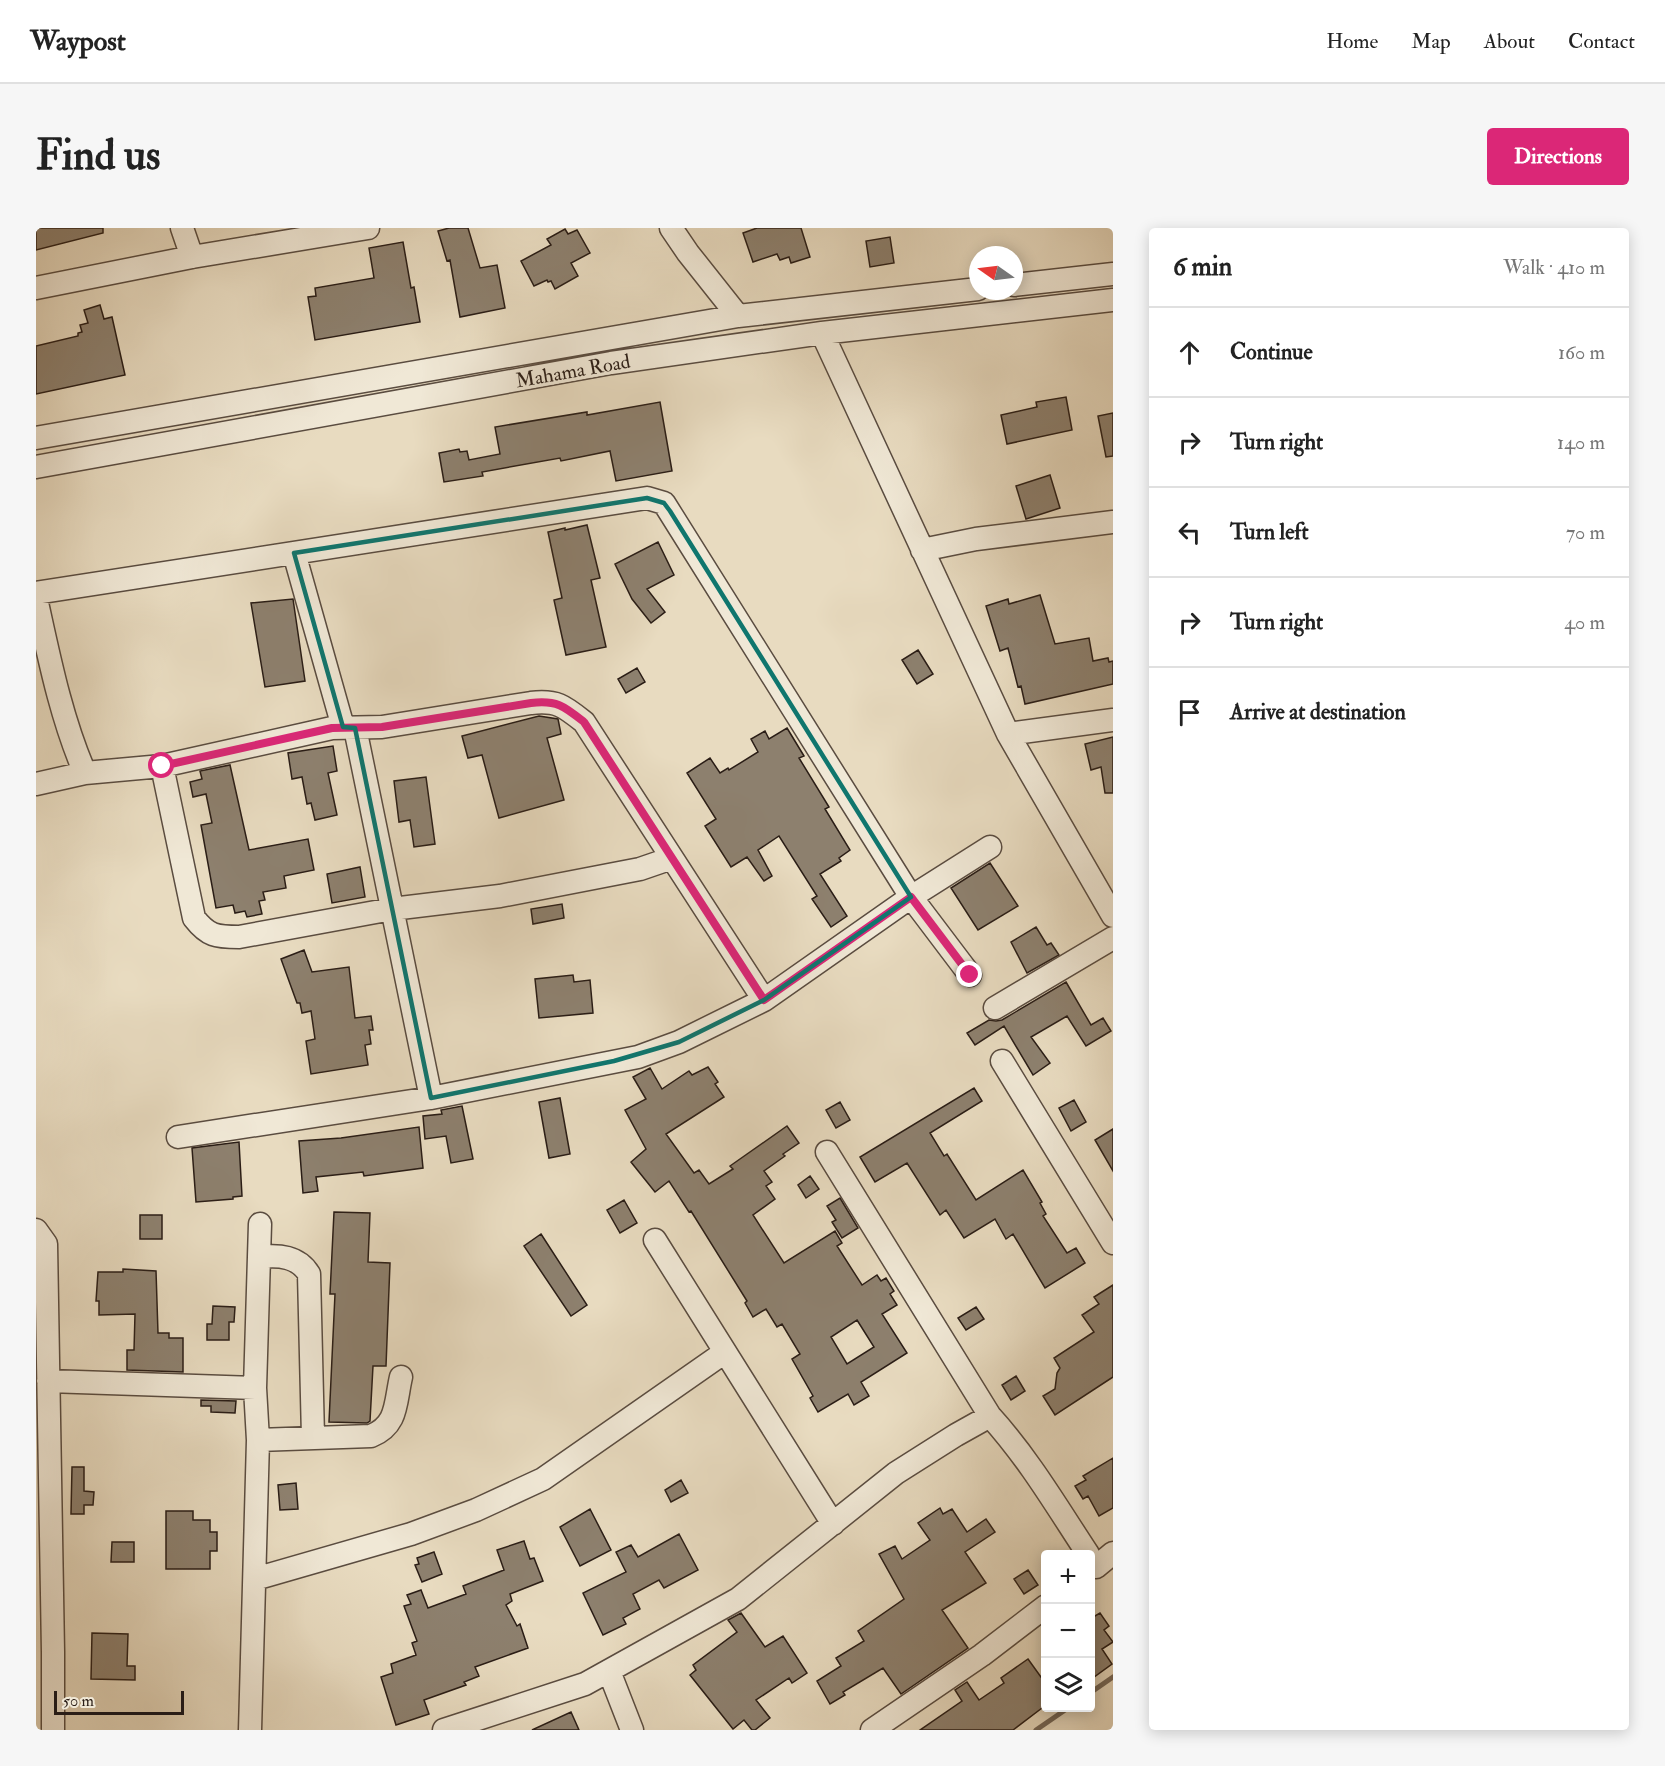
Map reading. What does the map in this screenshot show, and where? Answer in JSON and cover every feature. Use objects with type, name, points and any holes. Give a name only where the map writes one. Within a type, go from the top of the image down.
[{"type":"street","points":[[182,228],[192,257]]},
{"type":"street","points":[[36,288],[192,257],[368,228]]},
{"type":"street","points":[[671,228],[738,316]]},
{"type":"street","points":[[1023,284],[1113,274]]},
{"type":"street","name":"Mahama Road","points":[[36,438],[738,316],[969,290]]},
{"type":"street","name":"Mahama Road","points":[[36,467],[612,363],[822,333],[1113,300]]},
{"type":"street","points":[[822,333],[1008,734],[1111,910]]},
{"type":"street","points":[[36,593],[647,498],[664,503],[911,897],[970,975]]},
{"type":"street","points":[[922,550],[976,539],[1113,522]]},
{"type":"street","points":[[294,553],[349,728],[392,909],[431,1098]]},
{"type":"street","points":[[36,598],[52,671],[73,742],[85,773]]},
{"type":"street","points":[[36,784],[85,773],[162,766],[349,728],[382,727],[548,701],[562,705],[584,722],[764,1000]]},
{"type":"street","points":[[1008,734],[1113,720]]},
{"type":"street","points":[[162,766],[194,918],[204,932],[220,937],[239,937],[392,909],[500,896],[640,868],[672,858]]},
{"type":"street","points":[[178,1137],[431,1098],[638,1057],[679,1042],[764,1000],[911,897],[990,848]]},
{"type":"street","points":[[994,1008],[1113,938]]},
{"type":"street","points":[[1002,1062],[1113,1243]]},
{"type":"street","points":[[827,1152],[990,1416],[1011,1439],[1088,1550]]},
{"type":"street","points":[[250,1730],[258,1440],[255,1388],[260,1224]]},
{"type":"street","points":[[36,1230],[46,1244],[53,1730]]},
{"type":"street","points":[[655,1240],[832,1524]]},
{"type":"street","points":[[260,1257],[278,1255],[295,1260],[304,1266],[309,1274],[313,1437]]},
{"type":"street","points":[[255,1579],[411,1534],[476,1510],[543,1479],[725,1352]]},
{"type":"street","points":[[258,1440],[371,1436],[383,1431],[392,1422],[401,1377]]},
{"type":"street","points":[[48,1381],[255,1388]]},
{"type":"street","points":[[444,1730],[585,1684],[738,1599],[896,1473],[990,1416]]},
{"type":"street","points":[[872,1730],[982,1655],[1041,1610]]},
{"type":"street","points":[[609,1671],[632,1730]]},
{"type":"highlighted area","points":[[647,498],[664,503],[670,511],[911,897],[764,1000],[679,1042],[614,1061],[431,1098],[355,728],[343,727],[294,553]]},
{"type":"building","points":[[36,228],[103,228],[103,233],[36,250]]},
{"type":"building","points":[[449,228],[468,228],[480,268],[497,265],[505,308],[460,317],[450,260],[447,261],[438,231]]},
{"type":"building","points":[[757,228],[801,228],[810,257],[791,263],[789,257],[780,260],[777,254],[753,262],[743,233]]},
{"type":"building","points":[[565,229],[568,234],[577,230],[590,253],[571,263],[578,276],[555,289],[551,281],[547,280],[534,286],[521,261],[551,245],[547,239]]},
{"type":"building","points":[[890,237],[894,263],[870,267],[866,241]]},
{"type":"building","points":[[403,242],[420,322],[315,340],[308,297],[316,296],[315,288],[374,278],[369,248]]},
{"type":"building","points":[[100,305],[104,319],[112,317],[125,375],[36,394],[36,346],[78,336],[78,333],[82,332],[80,325],[88,323],[84,310]]},
{"type":"building","points":[[1066,397],[1072,430],[1007,444],[1001,415],[1037,407],[1036,402]]},
{"type":"building","points":[[660,402],[672,471],[616,481],[610,451],[561,461],[560,458],[482,472],[483,476],[444,482],[439,453],[459,449],[460,452],[467,451],[469,460],[500,454],[495,427],[587,412],[587,415]]},
{"type":"building","points":[[1113,413],[1113,456],[1106,457],[1098,416]]},
{"type":"building","points":[[1050,475],[1060,508],[1026,519],[1016,486]]},
{"type":"building","points":[[587,525],[600,578],[591,580],[606,647],[566,655],[554,600],[562,598],[548,532]]},
{"type":"building","points":[[658,542],[674,575],[647,589],[665,612],[651,623],[632,599],[615,564]]},
{"type":"building","points":[[1040,595],[1055,644],[1089,638],[1093,661],[1108,658],[1109,662],[1113,661],[1113,684],[1025,704],[1008,648],[1000,651],[986,606],[1008,599],[1009,604]]},
{"type":"building","points":[[293,599],[305,681],[265,687],[251,603]]},
{"type":"building","points":[[918,650],[933,674],[917,684],[902,660]]},
{"type":"building","points":[[637,668],[645,682],[626,693],[618,679]]},
{"type":"building","points":[[539,716],[558,719],[561,734],[547,738],[564,800],[499,818],[482,755],[468,758],[462,736]]},
{"type":"building","points":[[787,728],[804,756],[799,758],[829,807],[825,809],[850,850],[839,858],[841,861],[820,874],[847,916],[831,927],[812,899],[817,896],[779,836],[758,850],[772,876],[764,881],[747,857],[731,867],[705,826],[716,819],[687,773],[710,758],[720,773],[728,768],[729,770],[758,752],[751,739],[765,731],[769,739]]},
{"type":"building","points":[[1113,737],[1113,793],[1105,793],[1101,767],[1091,770],[1085,744]]},
{"type":"building","points":[[333,746],[337,771],[328,773],[337,815],[315,820],[311,803],[307,804],[302,777],[292,779],[288,753]]},
{"type":"building","points":[[230,765],[249,850],[308,839],[314,870],[284,876],[286,888],[263,892],[265,900],[259,901],[262,914],[247,917],[245,911],[235,913],[233,905],[216,908],[201,825],[212,823],[206,794],[193,797],[190,782],[202,779],[200,771]]},
{"type":"building","points":[[426,777],[435,844],[414,847],[410,820],[399,822],[394,781]]},
{"type":"building","points":[[990,863],[1018,906],[978,930],[951,888]]},
{"type":"building","points":[[360,867],[365,897],[332,903],[327,874]]},
{"type":"building","points":[[562,904],[564,918],[533,924],[531,909]]},
{"type":"building","points":[[1036,927],[1047,945],[1051,943],[1059,955],[1027,973],[1011,942]]},
{"type":"building","points":[[304,950],[312,972],[349,967],[355,1018],[371,1016],[373,1030],[369,1030],[371,1044],[365,1045],[368,1065],[311,1074],[306,1041],[315,1039],[311,1011],[302,1013],[281,959]]},
{"type":"building","points":[[573,975],[574,982],[590,980],[593,1013],[539,1018],[535,979]]},
{"type":"building","points":[[1066,982],[1091,1025],[1103,1018],[1111,1031],[1086,1046],[1067,1016],[1031,1037],[1050,1063],[1033,1075],[1004,1026],[975,1045],[967,1033],[989,1020],[1002,1020]]},
{"type":"building","points":[[708,1067],[718,1082],[715,1084],[724,1097],[666,1134],[694,1173],[699,1170],[709,1184],[733,1169],[730,1166],[787,1126],[799,1143],[764,1171],[772,1182],[766,1186],[775,1199],[753,1215],[784,1263],[835,1231],[842,1243],[837,1246],[862,1285],[877,1275],[881,1281],[886,1278],[894,1291],[890,1294],[897,1305],[882,1314],[907,1353],[861,1382],[869,1396],[854,1405],[848,1394],[818,1412],[810,1398],[813,1396],[792,1359],[800,1354],[782,1324],[777,1327],[766,1309],[753,1317],[745,1303],[747,1301],[691,1211],[689,1212],[669,1181],[655,1192],[631,1162],[646,1149],[625,1110],[646,1099],[633,1077],[650,1068],[662,1089],[689,1071],[692,1075]],"holes":[[[857,1320],[874,1347],[847,1364],[831,1337]]]},
{"type":"building","points":[[974,1088],[982,1101],[930,1133],[944,1156],[947,1154],[976,1200],[1023,1170],[1042,1202],[1040,1203],[1046,1214],[1043,1216],[1067,1253],[1076,1248],[1085,1263],[1045,1288],[1013,1234],[1006,1239],[995,1219],[964,1238],[946,1210],[940,1215],[907,1163],[875,1182],[860,1157]]},
{"type":"building","points":[[560,1098],[570,1154],[549,1158],[539,1102]]},
{"type":"building","points":[[1074,1100],[1086,1122],[1071,1131],[1059,1108]]},
{"type":"building","points":[[840,1102],[850,1120],[836,1128],[826,1110]]},
{"type":"building","points":[[462,1106],[473,1159],[451,1163],[446,1136],[425,1139],[423,1116],[442,1114],[441,1110]]},
{"type":"building","points":[[419,1127],[423,1168],[364,1176],[363,1172],[316,1177],[318,1191],[303,1193],[299,1141],[341,1138]]},
{"type":"building","points":[[1113,1129],[1113,1171],[1095,1140]]},
{"type":"building","points":[[239,1142],[242,1196],[233,1197],[233,1199],[196,1202],[192,1148]]},
{"type":"building","points":[[810,1176],[819,1189],[806,1198],[798,1185]]},
{"type":"building","points":[[840,1198],[858,1228],[842,1238],[832,1222],[836,1220],[827,1206]]},
{"type":"building","points":[[624,1200],[637,1223],[620,1233],[607,1210]]},
{"type":"building","points":[[334,1212],[370,1213],[368,1262],[390,1263],[386,1366],[373,1366],[370,1421],[367,1423],[329,1422],[335,1294],[330,1294]]},
{"type":"building","points":[[140,1215],[162,1215],[162,1239],[140,1239]]},
{"type":"building","points":[[541,1234],[587,1305],[571,1316],[524,1246]]},
{"type":"building","points":[[123,1269],[156,1271],[158,1333],[169,1333],[169,1338],[183,1338],[183,1372],[127,1370],[127,1350],[134,1350],[135,1314],[99,1315],[99,1301],[96,1301],[98,1272],[123,1272]]},
{"type":"building","points":[[1113,1285],[1113,1377],[1055,1415],[1043,1396],[1055,1389],[1060,1368],[1054,1358],[1094,1332],[1082,1315],[1099,1304],[1094,1297]]},
{"type":"building","points":[[213,1306],[235,1307],[234,1322],[229,1322],[229,1340],[207,1340],[207,1324],[212,1324]]},
{"type":"building","points":[[976,1307],[984,1319],[966,1330],[958,1318]]},
{"type":"building","points":[[1016,1376],[1025,1391],[1011,1400],[1002,1385]]},
{"type":"building","points":[[201,1400],[236,1401],[235,1413],[211,1412],[211,1406],[201,1406]]},
{"type":"building","points":[[1113,1458],[1113,1508],[1099,1516],[1088,1496],[1083,1499],[1075,1486],[1086,1480],[1083,1476]]},
{"type":"building","points":[[72,1467],[84,1467],[84,1491],[94,1492],[93,1505],[84,1505],[84,1514],[71,1514]]},
{"type":"building","points":[[681,1480],[688,1493],[671,1502],[665,1490]]},
{"type":"building","points":[[296,1483],[298,1509],[280,1510],[278,1485]]},
{"type":"building","points":[[940,1508],[943,1514],[952,1509],[967,1532],[986,1519],[995,1532],[965,1552],[986,1583],[942,1610],[968,1648],[901,1694],[883,1668],[843,1692],[845,1695],[830,1704],[817,1681],[841,1666],[836,1658],[864,1641],[858,1631],[904,1599],[879,1554],[895,1546],[902,1559],[930,1540],[918,1523]]},
{"type":"building","points":[[590,1509],[611,1550],[580,1566],[560,1527]]},
{"type":"building","points":[[166,1511],[193,1511],[193,1520],[210,1520],[210,1532],[217,1532],[217,1551],[210,1551],[210,1569],[166,1569]]},
{"type":"building","points":[[679,1534],[698,1570],[664,1588],[659,1580],[633,1594],[640,1609],[623,1618],[626,1624],[603,1635],[583,1593],[626,1572],[616,1552],[631,1545],[638,1557]]},
{"type":"building","points":[[524,1541],[530,1559],[534,1558],[543,1581],[510,1594],[512,1601],[506,1605],[517,1626],[520,1624],[528,1648],[475,1667],[479,1676],[464,1682],[466,1685],[424,1700],[429,1714],[396,1725],[381,1677],[393,1673],[391,1664],[416,1655],[412,1643],[417,1641],[404,1606],[411,1604],[407,1595],[421,1590],[428,1608],[466,1594],[463,1586],[504,1570],[497,1550]]},
{"type":"building","points":[[112,1542],[134,1542],[134,1562],[111,1562]]},
{"type":"building","points":[[434,1552],[442,1574],[422,1582],[415,1565],[419,1564],[417,1558]]},
{"type":"building","points":[[1028,1570],[1038,1585],[1024,1594],[1014,1579]]},
{"type":"building","points":[[741,1613],[765,1647],[783,1636],[807,1673],[792,1683],[789,1678],[756,1700],[770,1718],[755,1730],[752,1730],[744,1720],[733,1729],[690,1675],[696,1670],[693,1665],[737,1632],[728,1620]]},
{"type":"building","points":[[1100,1613],[1109,1626],[1104,1630],[1113,1642],[1102,1649],[1112,1664],[1095,1676],[1095,1616]]},
{"type":"building","points":[[92,1633],[128,1634],[127,1666],[135,1666],[135,1680],[91,1679]]},
{"type":"building","points":[[1028,1659],[1041,1677],[1041,1709],[1013,1730],[920,1730],[962,1701],[955,1690],[967,1682],[979,1700],[1004,1683],[1001,1678]]},
{"type":"building","points":[[571,1712],[579,1730],[532,1730]]},
{"type":"waterway","points":[[1095,1690],[1113,1677]]},
{"type":"waterway","points":[[1036,1730],[1062,1712]]},
{"type":"route","points":[[162,766],[332,728],[382,727],[548,701],[562,705],[584,722],[764,1000],[911,897],[970,975]]}]
